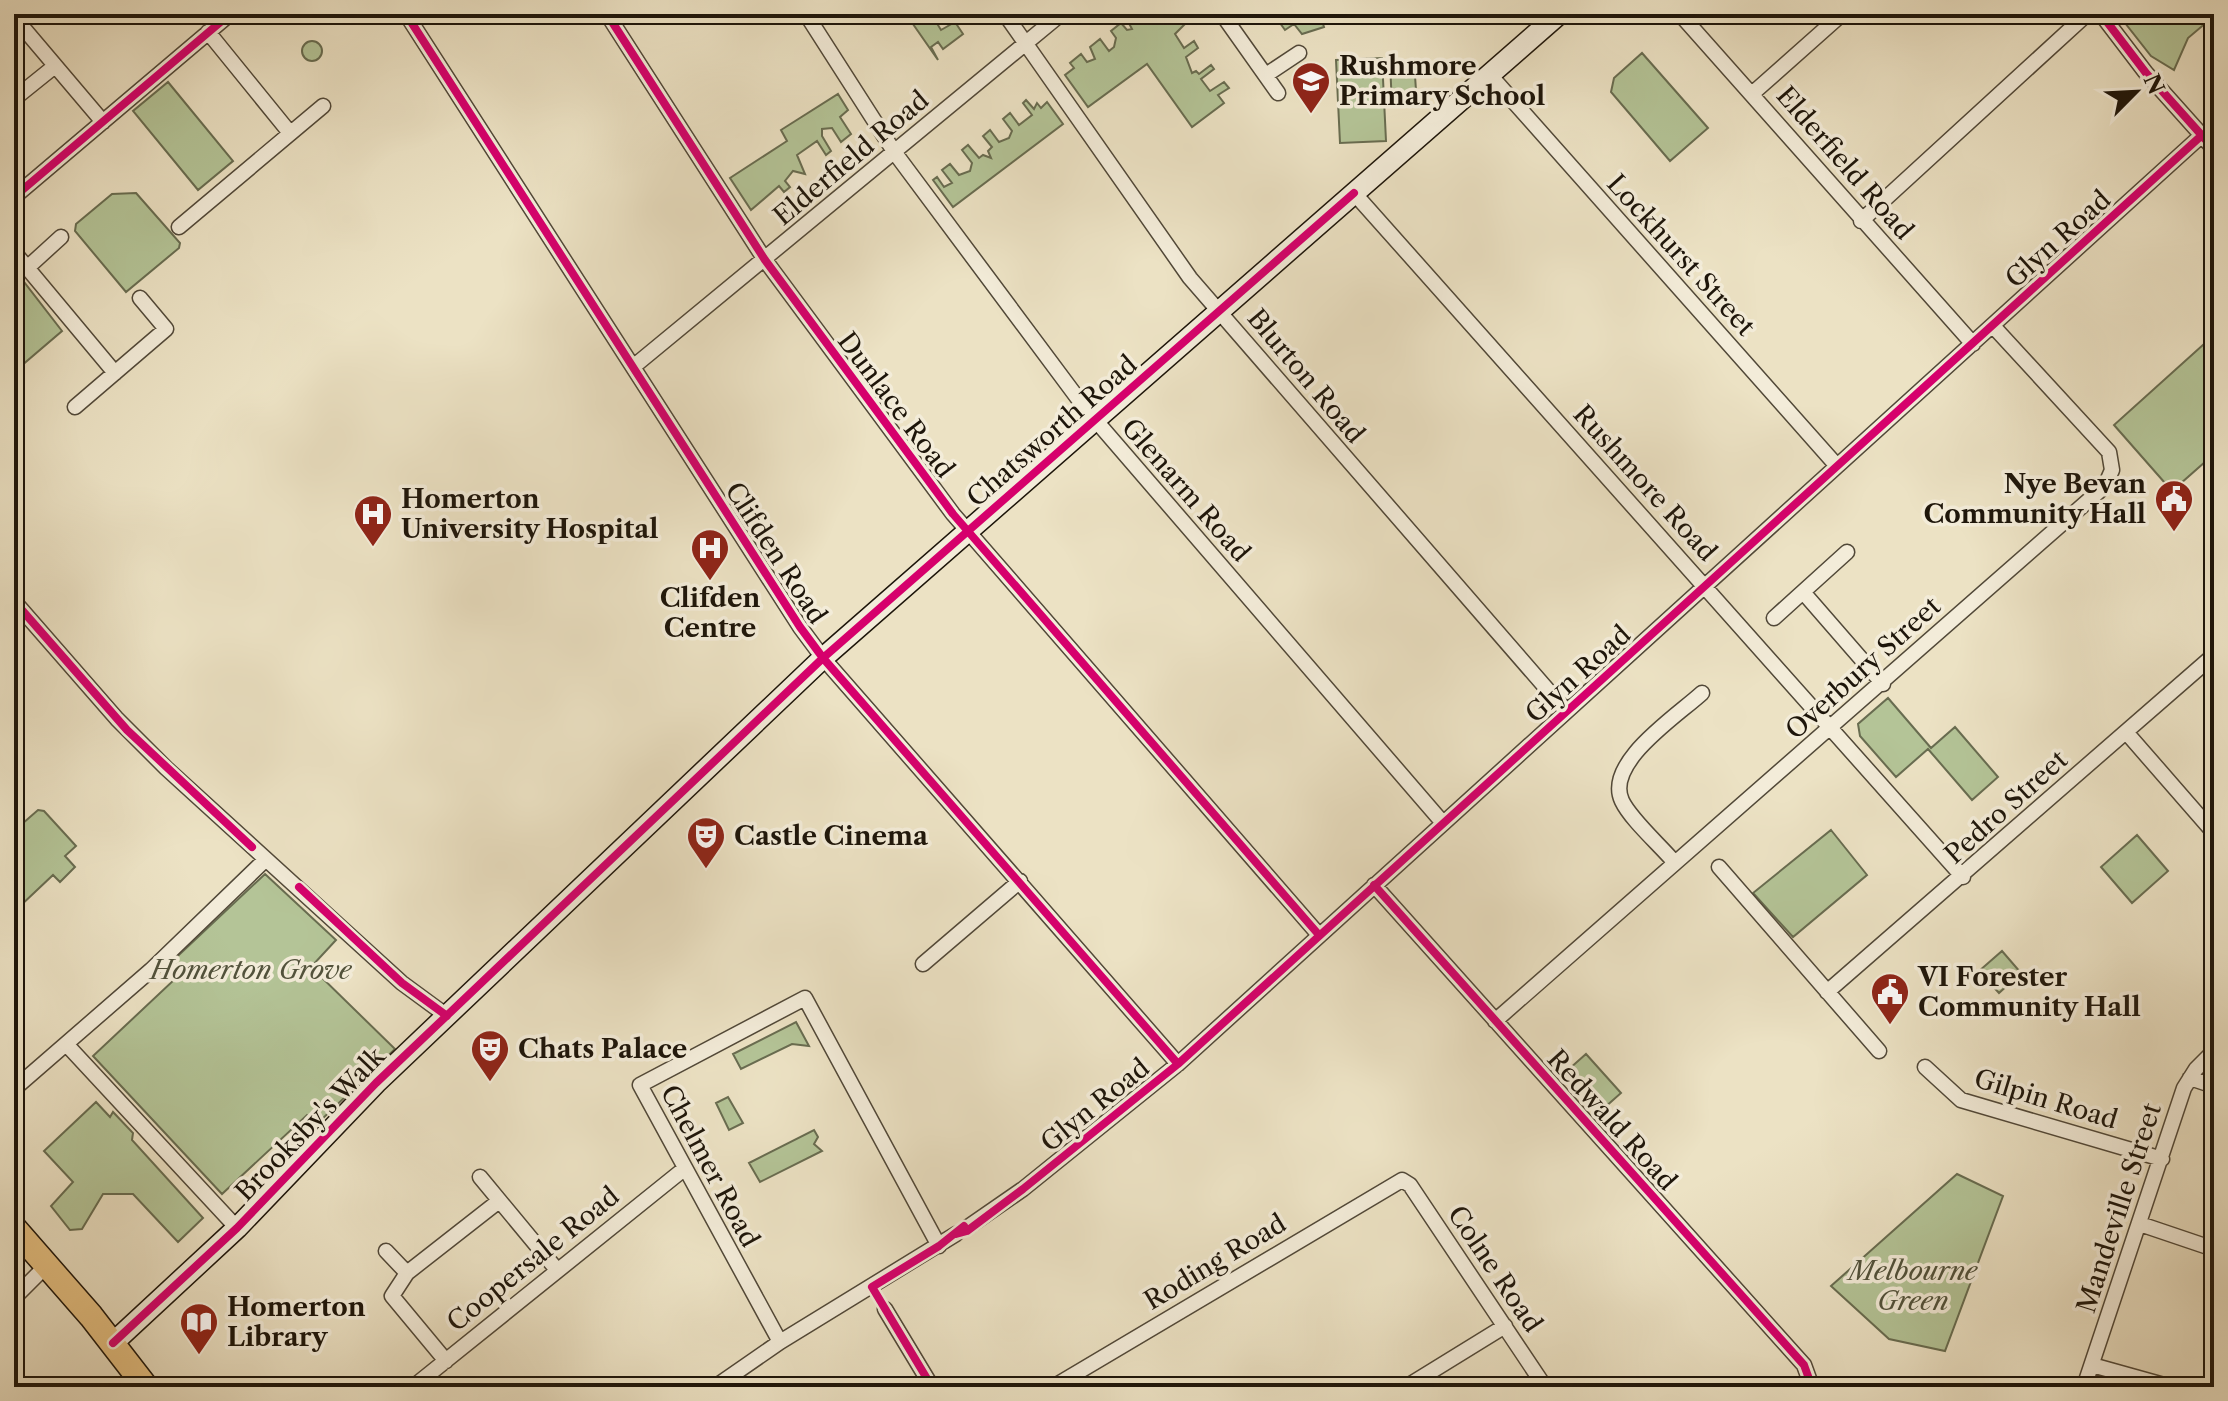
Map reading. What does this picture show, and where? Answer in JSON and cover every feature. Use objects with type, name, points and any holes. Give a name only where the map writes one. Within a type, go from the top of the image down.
[{"type":"highway","points":[[14,1228],[113,1343],[146,1387]]},
{"type":"street","points":[[14,197],[230,14]]},
{"type":"street","name":"Clifden Road","points":[[406,14],[823,658],[1178,1064]]},
{"type":"street","name":"Dunlace Road","points":[[607,14],[765,260],[967,532],[1319,935]]},
{"type":"street","name":"Glenarm Road","points":[[806,14],[895,153],[1095,421],[1443,823]]},
{"type":"street","name":"Blurton Road","points":[[1005,14],[1190,278],[1566,711]]},
{"type":"street","name":"Elderfield Road","points":[[633,367],[1061,14]]},
{"type":"street","points":[[1222,14],[1278,93]]},
{"type":"street","name":"Chatsworth Road","points":[[743,733],[823,658],[1559,14]]},
{"type":"street","name":"Elderfield Road","points":[[1680,14],[1973,344]]},
{"type":"street","points":[[1753,93],[1842,14]]},
{"type":"street","points":[[1861,221],[2087,14]]},
{"type":"street","points":[[2101,14],[2146,73],[2214,149]]},
{"type":"street","points":[[14,17],[103,122]]},
{"type":"street","points":[[208,32],[290,133]]},
{"type":"street","points":[[1266,75],[1299,53]]},
{"type":"street","points":[[14,99],[55,66]]},
{"type":"street","name":"Lockhurst Street","points":[[1490,75],[1837,466]]},
{"type":"street","points":[[179,227],[323,106]]},
{"type":"street","name":"Glyn Road","points":[[715,1387],[780,1342],[939,1246],[1023,1189],[1178,1064],[2201,136]]},
{"type":"street","name":"Rushmore Road","points":[[1354,193],[1963,877]]},
{"type":"street","points":[[27,268],[61,237]]},
{"type":"street","points":[[14,252],[115,373]]},
{"type":"street","points":[[75,407],[166,329],[140,298]]},
{"type":"street","name":"Overbury Street","points":[[1495,1021],[1883,684],[2105,486],[2112,470],[2109,452],[1993,326]]},
{"type":"street","points":[[1774,618],[1847,552]]},
{"type":"street","points":[[1803,592],[1883,684]]},
{"type":"street","points":[[14,601],[156,759],[265,860],[272,861],[402,983],[447,1016]]},
{"type":"street","name":"Pedro Street","points":[[1827,992],[1963,877],[2214,655]]},
{"type":"street","points":[[1675,863],[1622,801],[1619,779],[1627,760],[1702,693]]},
{"type":"street","points":[[2126,732],[2214,833]]},
{"type":"street","name":"Brooksby's Walk","points":[[113,1343],[237,1228],[361,1097],[743,733]]},
{"type":"street","points":[[14,1089],[67,1045],[265,860]]},
{"type":"street","points":[[1719,867],[1879,1051]]},
{"type":"street","points":[[923,964],[1020,881]]},
{"type":"street","name":"Redwald Road","points":[[1374,885],[1804,1365],[1812,1387]]},
{"type":"street","name":"Chelmer Road","points":[[780,1342],[640,1085],[805,998],[939,1246]]},
{"type":"street","points":[[67,1045],[237,1228]]},
{"type":"street","name":"Mandeville Street","points":[[2084,1387],[2190,1078],[2214,1051]]},
{"type":"street","name":"Gilpin Road","points":[[1925,1067],[1961,1100],[2162,1159]]},
{"type":"street","points":[[2190,1078],[2214,1086]]},
{"type":"street","name":"Coopersale Road","points":[[413,1387],[684,1169]]},
{"type":"street","points":[[480,1177],[557,1270]]},
{"type":"street","name":"Colne Road","points":[[1402,1180],[1410,1185],[1545,1387]]},
{"type":"street","name":"Roding Road","points":[[1053,1387],[1402,1180]]},
{"type":"street","points":[[446,1361],[392,1296],[407,1273],[499,1201]]},
{"type":"street","points":[[2140,1224],[2214,1249]]},
{"type":"street","points":[[386,1251],[407,1273]]},
{"type":"street","points":[[14,1298],[47,1265]]},
{"type":"street","points":[[885,1309],[932,1387]]},
{"type":"street","points":[[1406,1387],[1505,1326]]},
{"type":"street","points":[[2092,1365],[2171,1387]]},
{"type":"green space","points":[[906,14],[936,14],[933,17],[941,30],[955,22],[963,34],[943,49],[938,42],[931,47],[938,60]]},
{"type":"green space","points":[[1124,14],[1195,14],[1175,34],[1184,48],[1194,41],[1198,48],[1186,57],[1192,73],[1196,71],[1199,74],[1211,65],[1214,69],[1201,79],[1210,91],[1224,82],[1229,88],[1218,95],[1224,103],[1192,127],[1147,64],[1088,107],[1065,75],[1074,68],[1070,63],[1081,54],[1087,62],[1095,59],[1090,47],[1100,39],[1109,51],[1114,47],[1116,38],[1111,31],[1121,23],[1127,30],[1132,29]]},
{"type":"green space","points":[[1287,14],[1320,14],[1324,27],[1302,34],[1294,24],[1285,30],[1280,23]]},
{"type":"green space","points":[[2118,14],[2214,16],[2188,38],[2174,70],[2151,56]]},
{"type":"green space","points":[[312,41],[319,44],[322,51],[319,58],[312,61],[305,58],[302,51],[305,44]]},
{"type":"green space","points":[[1642,53],[1708,128],[1670,161],[1611,92],[1614,78]]},
{"type":"green space","points":[[1382,58],[1386,141],[1340,143],[1336,60]]},
{"type":"green space","points":[[1414,61],[1417,105],[1392,106],[1390,62]]},
{"type":"green space","points":[[168,82],[233,161],[198,190],[133,111]]},
{"type":"green space","points":[[838,94],[848,110],[840,117],[851,134],[841,142],[832,128],[822,129],[822,136],[831,151],[826,155],[817,141],[797,155],[805,174],[793,171],[785,181],[790,187],[784,192],[779,186],[751,210],[730,178],[787,141],[781,130]]},
{"type":"green space","points":[[1026,100],[1034,109],[1037,103],[1041,108],[1047,102],[1063,124],[953,207],[933,180],[937,177],[944,187],[952,183],[942,170],[950,164],[959,175],[970,171],[972,163],[962,150],[968,145],[979,158],[983,155],[991,158],[988,151],[992,147],[983,136],[990,130],[999,142],[1009,138],[1012,131],[1003,119],[1010,113],[1019,125],[1032,115],[1023,103]]},
{"type":"green space","points":[[136,193],[180,243],[179,248],[126,292],[75,231],[76,224],[112,194]]},
{"type":"green space","points":[[14,280],[24,282],[62,331],[14,372]]},
{"type":"green space","points":[[2214,335],[2214,454],[2172,491],[2114,425]]},
{"type":"green space","points":[[1888,698],[1931,748],[1955,727],[1998,777],[1972,800],[1928,749],[1896,777],[1860,736],[1858,724]]},
{"type":"green space","points":[[38,810],[44,811],[76,846],[65,856],[75,867],[60,882],[53,875],[17,909],[14,831]]},
{"type":"green space","points":[[1831,830],[1867,875],[1793,937],[1753,893]]},
{"type":"green space","points":[[2137,835],[2168,871],[2132,903],[2101,867]]},
{"type":"green space","name":"Homerton Grove","points":[[265,874],[336,940],[311,967],[395,1049],[317,1124],[307,1115],[222,1194],[93,1056],[175,979],[165,968]]},
{"type":"green space","points":[[2002,951],[2021,973],[1999,993],[1979,971]]},
{"type":"green space","points":[[796,1022],[809,1046],[792,1044],[741,1069],[733,1054]]},
{"type":"green space","points":[[1586,1054],[1621,1093],[1604,1108],[1569,1069]]},
{"type":"green space","points":[[728,1097],[743,1123],[729,1130],[716,1103]]},
{"type":"green space","points":[[96,1102],[110,1117],[113,1112],[133,1133],[132,1140],[203,1218],[178,1242],[133,1194],[103,1194],[82,1229],[70,1230],[51,1206],[73,1182],[44,1151]]},
{"type":"green space","points":[[814,1130],[818,1137],[814,1144],[822,1151],[760,1182],[749,1163]]},
{"type":"green space","name":"Melbourne Green","points":[[1957,1174],[2003,1196],[1945,1351],[1889,1339],[1831,1286]]},
{"type":"cycle path","points":[[14,197],[230,14]]},
{"type":"cycle path","points":[[406,14],[800,627],[823,658],[1178,1064]]},
{"type":"cycle path","points":[[607,14],[765,260],[953,514],[1319,935]]},
{"type":"cycle path","points":[[2101,14],[2146,73],[2214,149]]},
{"type":"cycle path","points":[[956,1234],[967,1231],[1023,1189],[1178,1064],[2201,136]]},
{"type":"cycle path","points":[[113,1343],[237,1228],[376,1083],[823,658],[1354,193]]},
{"type":"cycle path","points":[[14,601],[127,730],[252,847]]},
{"type":"cycle path","points":[[1374,885],[1804,1365],[1812,1387]]},
{"type":"cycle path","points":[[299,887],[402,983],[447,1016]]},
{"type":"cycle path","points":[[932,1387],[872,1287],[939,1246],[964,1226]]},
{"type":"place","name":"Rushmore Primary School","points":[[1311,115]]},
{"type":"place","name":"Nye Bevan Community Hall","points":[[2174,533]]},
{"type":"place","name":"Homerton University Hospital","points":[[373,548]]},
{"type":"place","name":"Clifden Centre","points":[[710,582]]},
{"type":"place","name":"Castle Cinema","points":[[706,870]]},
{"type":"place","name":"VI Forester Community Hall","points":[[1890,1026]]},
{"type":"place","name":"Chats Palace","points":[[490,1083]]},
{"type":"place","name":"Homerton Library","points":[[199,1356]]}]
